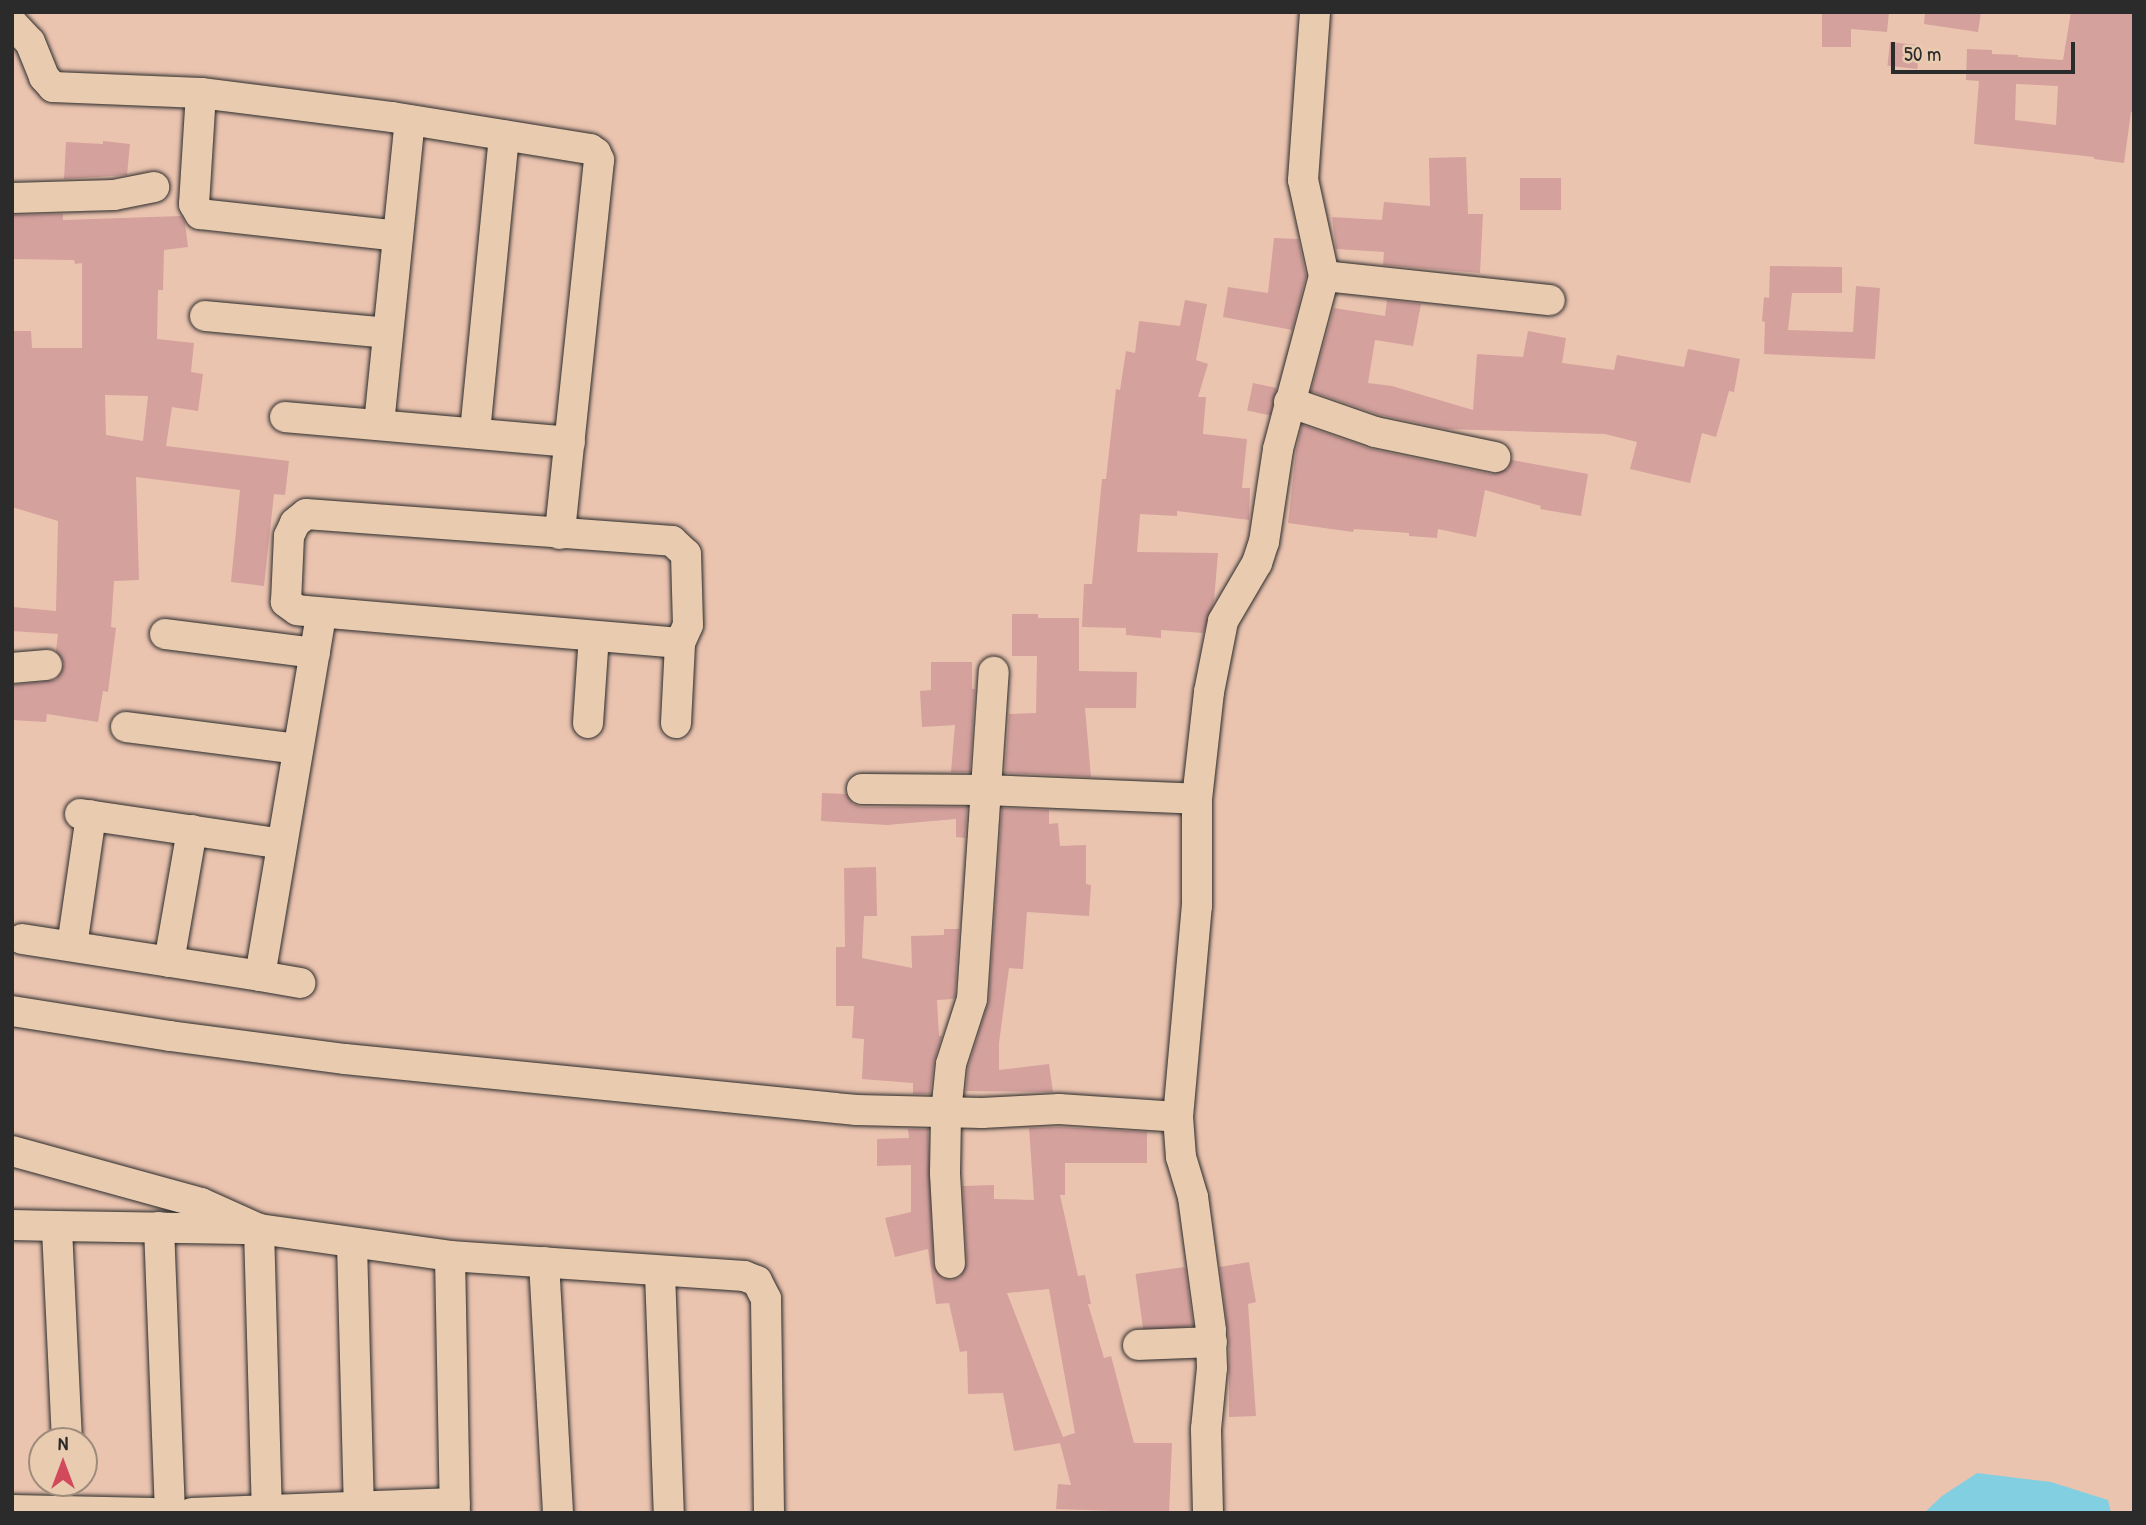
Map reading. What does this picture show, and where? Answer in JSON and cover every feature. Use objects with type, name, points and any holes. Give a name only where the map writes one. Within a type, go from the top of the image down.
[{"type":"street","points":[[1208,1513],[1206,1429],[1212,1342],[1193,1197],[1181,1157],[1178,1117],[1196,906],[1197,799],[1209,692],[1223,621],[1257,562],[1264,542],[1278,449],[1324,276],[1303,180],[1315,12]]},
{"type":"street","points":[[12,23],[30,42],[44,77],[52,87],[201,93],[590,149],[599,160],[560,534]]},
{"type":"street","points":[[201,93],[194,204],[200,214],[398,236]]},
{"type":"street","points":[[379,424],[410,121]]},
{"type":"street","points":[[475,432],[503,135]]},
{"type":"street","points":[[12,198],[114,195],[154,187]]},
{"type":"street","points":[[1324,276],[1550,300]]},
{"type":"street","points":[[205,316],[387,333]]},
{"type":"street","points":[[1289,402],[1375,432],[1495,457]]},
{"type":"street","points":[[285,417],[570,442]]},
{"type":"street","points":[[676,723],[680,643],[688,625],[687,554],[672,541],[306,514],[295,523],[289,536],[286,602],[297,610],[680,643]]},
{"type":"street","points":[[260,976],[321,614]]},
{"type":"street","points":[[165,634],[314,653]]},
{"type":"street","points":[[588,723],[594,636]]},
{"type":"street","points":[[12,668],[47,665]]},
{"type":"street","points":[[950,1263],[945,1173],[946,1113],[951,1064],[972,999],[994,672]]},
{"type":"street","points":[[126,727],[298,749]]},
{"type":"street","points":[[862,789],[986,790],[1197,799]]},
{"type":"street","points":[[72,946],[85,815],[282,844]]},
{"type":"street","points":[[169,962],[192,830]]},
{"type":"street","points":[[22,939],[300,983]]},
{"type":"street","points":[[12,1011],[170,1037],[345,1059],[856,1110],[946,1113],[1059,1109],[1178,1117]]},
{"type":"street","points":[[12,1151],[201,1203],[259,1229]]},
{"type":"street","points":[[12,1225],[259,1229],[450,1256],[660,1273],[744,1276],[757,1281],[766,1299],[769,1513]]},
{"type":"street","points":[[57,1226],[66,1427]]},
{"type":"street","points":[[159,1227],[170,1513]]},
{"type":"street","points":[[259,1229],[267,1511]]},
{"type":"street","points":[[352,1244],[359,1510]]},
{"type":"street","points":[[192,1513],[455,1508],[450,1256]]},
{"type":"street","points":[[544,1262],[558,1513]]},
{"type":"street","points":[[660,1273],[669,1513]]},
{"type":"street","points":[[1138,1345],[1212,1342]]},
{"type":"street","points":[[12,1510],[70,1502],[152,1513]]},
{"type":"water","points":[[1977,1473],[2051,1482],[2108,1500],[2111,1513],[1924,1513],[1942,1496]]},
{"type":"building","points":[[1822,12],[1889,12],[1887,32],[1851,29],[1851,47],[1822,47]]},
{"type":"building","points":[[1925,12],[1981,12],[1978,32],[1924,24]]},
{"type":"building","points":[[2071,12],[2134,12],[2134,112],[2131,112],[2124,163],[2094,157],[1974,144],[1979,81],[1966,80],[1967,49],[1992,50],[1992,54],[2018,57],[2063,60]],"holes":[[[2016,84],[2058,86],[2056,125],[2015,120]]]},
{"type":"building","points":[[1890,42],[1920,45],[1917,69],[1887,66]]},
{"type":"building","points":[[103,141],[130,144],[127,175],[64,179],[66,142],[103,144]]},
{"type":"building","points":[[1466,157],[1468,214],[1483,214],[1480,273],[1383,265],[1384,252],[1336,249],[1332,217],[1382,220],[1384,202],[1430,206],[1429,158]]},
{"type":"building","points":[[1520,178],[1561,178],[1561,210],[1520,210]]},
{"type":"building","points":[[63,214],[63,220],[181,216],[185,223],[188,247],[164,250],[163,290],[158,290],[157,339],[194,343],[191,372],[203,374],[198,411],[172,407],[166,446],[289,461],[285,495],[274,494],[264,586],[231,582],[240,490],[136,477],[139,580],[114,581],[111,627],[116,628],[108,692],[103,691],[98,722],[47,714],[46,722],[12,720],[12,685],[56,680],[64,664],[56,651],[58,634],[12,631],[13,607],[56,611],[58,521],[12,507],[12,331],[31,331],[32,348],[82,348],[82,263],[75,264],[74,260],[12,259],[12,215]],"holes":[[[105,395],[148,396],[143,441],[106,435]]]},
{"type":"building","points":[[1274,238],[1298,239],[1306,276],[1292,330],[1223,317],[1228,287],[1268,293]]},
{"type":"building","points":[[1770,266],[1842,267],[1842,293],[1792,293],[1788,330],[1853,332],[1856,286],[1880,288],[1875,359],[1764,354],[1765,322],[1762,321],[1764,297],[1769,298]]},
{"type":"building","points":[[1185,300],[1207,304],[1196,360],[1208,364],[1198,397],[1206,397],[1203,434],[1247,439],[1242,488],[1250,488],[1249,520],[1177,511],[1177,516],[1140,514],[1137,552],[1218,553],[1214,601],[1203,633],[1161,630],[1161,638],[1126,635],[1126,628],[1082,627],[1084,584],[1092,584],[1102,479],[1106,479],[1116,389],[1120,390],[1126,351],[1135,353],[1139,321],[1180,326]]},
{"type":"building","points":[[1387,300],[1421,304],[1413,346],[1375,340],[1368,383],[1392,386],[1473,410],[1477,354],[1523,357],[1528,331],[1566,338],[1562,363],[1614,370],[1617,355],[1684,367],[1688,349],[1740,359],[1734,392],[1729,391],[1716,437],[1702,433],[1690,483],[1630,469],[1637,442],[1605,434],[1446,429],[1380,415],[1311,391],[1334,308],[1385,316]]},
{"type":"building","points":[[1253,383],[1276,388],[1271,415],[1247,410]]},
{"type":"building","points":[[1302,425],[1371,449],[1491,474],[1508,469],[1512,460],[1588,474],[1581,516],[1540,509],[1541,506],[1485,490],[1476,537],[1438,529],[1437,538],[1354,529],[1353,532],[1288,523],[1296,451]]},
{"type":"building","points":[[1012,614],[1038,614],[1038,618],[1079,618],[1079,671],[1137,672],[1136,708],[1085,708],[1091,777],[1005,773],[1009,714],[1036,713],[1037,656],[1012,656]]},
{"type":"building","points":[[931,662],[972,662],[972,689],[975,689],[970,772],[951,772],[955,725],[922,727],[920,691],[931,690]]},
{"type":"building","points":[[822,793],[846,794],[853,804],[862,807],[967,807],[965,838],[956,837],[956,819],[887,825],[821,821]]},
{"type":"building","points":[[1002,808],[1049,810],[1049,824],[1058,823],[1060,846],[1086,845],[1086,884],[1091,885],[1089,916],[1027,912],[1023,969],[1009,968],[999,1043],[999,1070],[1049,1064],[1053,1092],[966,1091],[968,1068],[989,1000]]},
{"type":"building","points":[[876,867],[877,916],[864,916],[862,958],[912,968],[911,936],[944,935],[944,929],[959,929],[955,996],[954,999],[937,1000],[939,1036],[942,1036],[934,1062],[930,1094],[913,1094],[913,1083],[862,1079],[864,1039],[852,1038],[854,1006],[836,1006],[836,947],[845,947],[844,868]]},
{"type":"building","points":[[1029,1128],[1147,1132],[1147,1163],[1065,1163],[1065,1195],[1060,1195],[1078,1276],[1085,1275],[1091,1304],[1088,1304],[1104,1358],[1111,1356],[1134,1443],[1172,1443],[1169,1513],[1056,1509],[1058,1484],[1071,1485],[1060,1443],[1014,1451],[1003,1393],[968,1394],[967,1351],[960,1352],[949,1303],[936,1304],[928,1249],[895,1257],[885,1218],[911,1212],[911,1165],[877,1166],[877,1139],[909,1138],[908,1129],[928,1129],[933,1264],[942,1278],[952,1280],[960,1277],[967,1263],[963,1186],[994,1185],[994,1199],[1034,1200]],"holes":[[[1049,1289],[1075,1433],[1063,1437],[1007,1293]]]},
{"type":"building","points":[[1249,1262],[1256,1302],[1248,1304],[1256,1416],[1229,1417],[1229,1341],[1220,1267]]},
{"type":"building","points":[[1185,1267],[1193,1325],[1144,1332],[1135,1274]]}]
